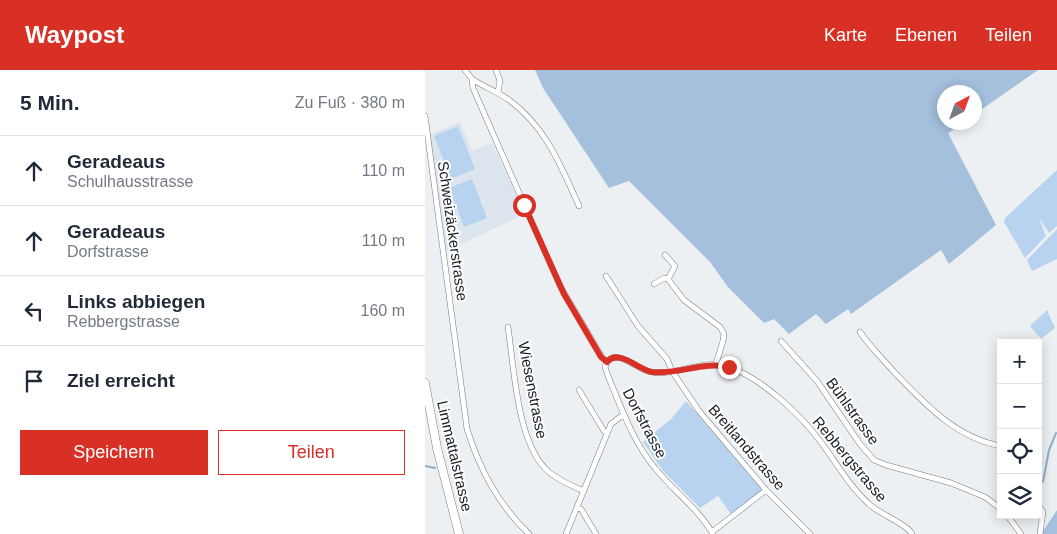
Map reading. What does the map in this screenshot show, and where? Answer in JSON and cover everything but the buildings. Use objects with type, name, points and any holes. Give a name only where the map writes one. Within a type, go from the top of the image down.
[{"type":"main road","name":"Limmattalstrasse","points":[[425,383],[437,448],[459,534]]},
{"type":"street","points":[[465,70],[472,79],[498,92],[528,116],[549,142],[579,206]]},
{"type":"street","points":[[496,70],[500,81],[498,92]]},
{"type":"street","name":"Dorfstrasse","points":[[472,79],[473,88],[560,286],[601,357],[607,362],[606,370],[639,445],[655,469],[685,497],[713,533]]},
{"type":"street","name":"Schweizäckerstrasse","points":[[425,116],[467,429],[474,450],[493,490],[506,509],[529,534]]},
{"type":"street","points":[[654,284],[664,278],[668,278],[675,266],[665,255]]},
{"type":"street","name":"Breitlandstrasse","points":[[606,276],[637,326],[667,359],[672,371],[699,411],[766,490],[810,534]]},
{"type":"street","points":[[668,278],[684,300],[720,327],[724,334],[716,364]]},
{"type":"street","name":"Wiesenstrasse","points":[[508,327],[525,433],[531,450],[549,472],[584,491]]},
{"type":"street","points":[[860,332],[875,351],[929,408],[967,434],[981,441],[997,445]]},
{"type":"street","name":"Bühlstrasse","points":[[781,341],[817,381],[860,444],[874,460],[951,483],[985,497],[997,506]]},
{"type":"street","name":"Rebbergstrasse","points":[[607,362],[612,358],[619,357],[641,370],[662,373],[716,364],[743,373],[779,399],[819,439],[849,482],[869,505],[888,519],[905,526],[912,534]]},
{"type":"street","points":[[579,390],[607,433]]},
{"type":"street","points":[[566,534],[607,433],[615,419],[624,414]]},
{"type":"street","points":[[713,533],[766,490]]},
{"type":"street","points":[[577,508],[581,510],[596,534]]},
{"type":"street","points":[[1040,534],[1042,510]]},
{"type":"street","points":[[1010,519],[1021,534]]},
{"type":"shaded area","points":[[535,70],[1038,70],[982,109],[982,85],[937,85],[937,130],[952,130],[948,133],[996,225],[949,264],[941,250],[851,314],[848,309],[826,324],[816,314],[789,334],[774,319],[764,323],[728,287],[710,262],[629,181],[609,188],[543,88]]},
{"type":"shaded area","points":[[460,122],[472,151],[492,143],[525,214],[444,252],[428,135]]},
{"type":"shaded area","points":[[458,126],[475,169],[451,179],[434,136]]},
{"type":"shaded area","points":[[1057,170],[1057,226],[1049,233],[1039,218],[1046,236],[1025,258],[1004,222],[1005,218]]},
{"type":"shaded area","points":[[472,179],[487,218],[464,227],[449,188]]},
{"type":"shaded area","points":[[1057,229],[1057,259],[1032,271],[1027,260]]},
{"type":"shaded area","points":[[1047,310],[1055,328],[1041,339],[1030,326]]},
{"type":"shaded area","points":[[686,401],[762,490],[731,514],[718,496],[700,508],[663,471],[643,442],[671,419]]},
{"type":"shaded area","points":[[1057,510],[1057,534],[1041,534]]},
{"type":"waterway","points":[[1043,482],[1049,450],[1056,433]]},
{"type":"waterway","points":[[425,466],[435,468]]},
{"type":"route","points":[[524,205],[564,294],[601,357],[607,362],[609,359],[619,357],[641,370],[662,373],[707,364],[729,367]]}]
